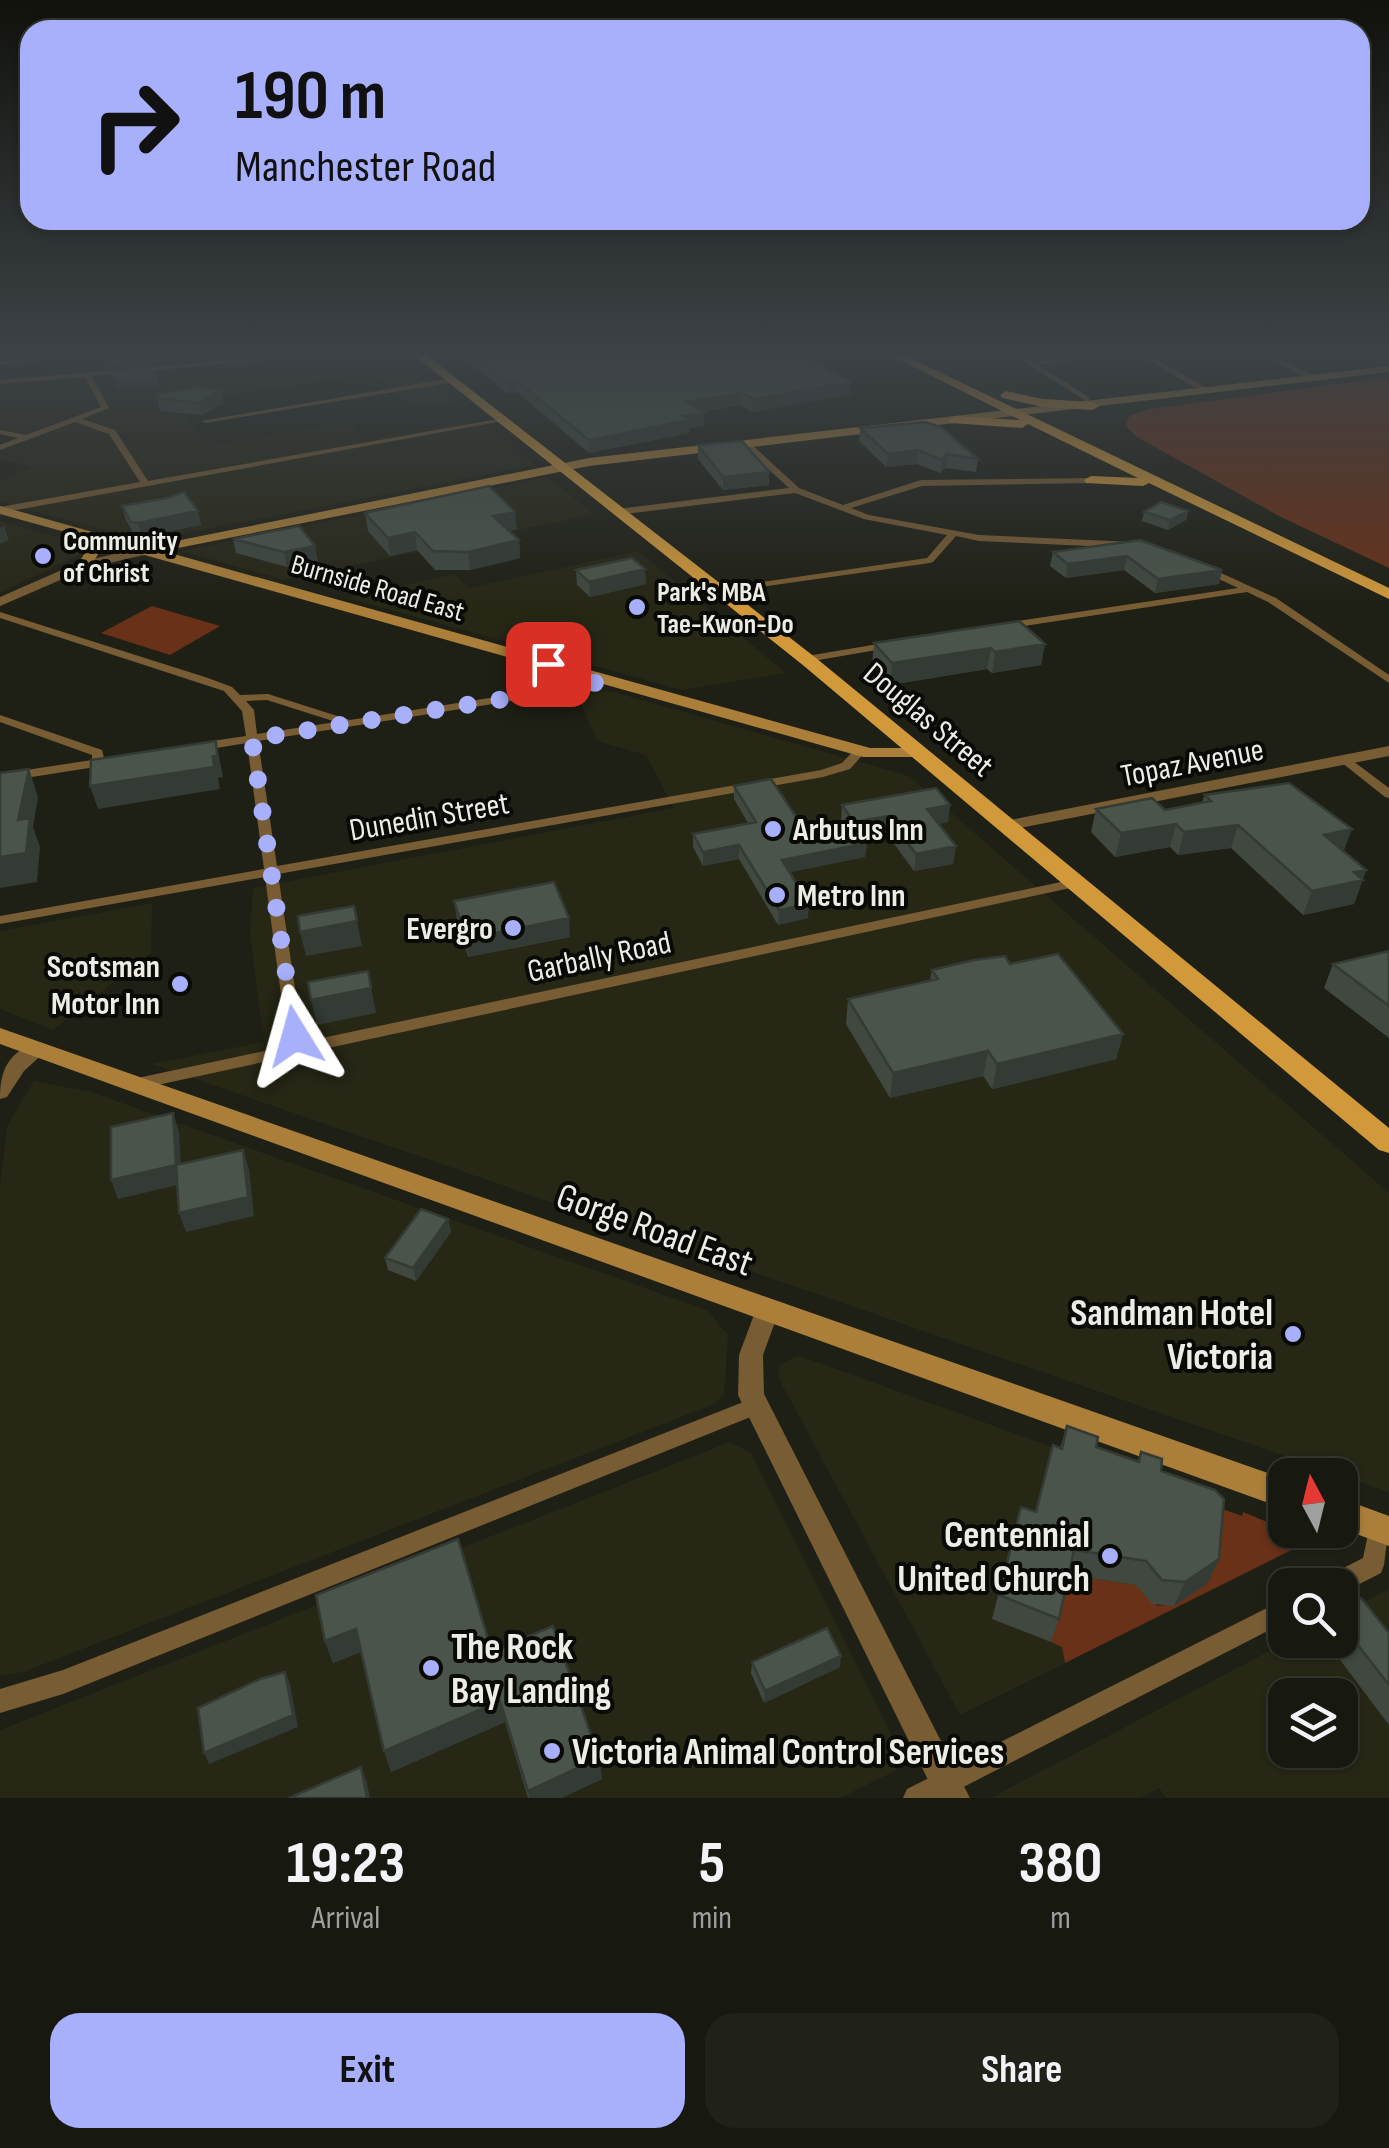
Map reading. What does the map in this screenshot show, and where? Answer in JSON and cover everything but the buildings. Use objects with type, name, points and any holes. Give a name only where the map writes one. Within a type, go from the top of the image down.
[{"type":"main road","name":"Douglas Street","points":[[526,438],[807,659],[1389,1144]]},
{"type":"main road","points":[[144,551],[561,466],[799,438]]},
{"type":"main road","points":[[1078,438],[1389,578]]},
{"type":"main road","points":[[1082,439],[1112,471],[1091,480]]},
{"type":"main road","points":[[1082,439],[1162,484],[1389,594]]},
{"type":"main road","points":[[1091,480],[1162,484]]},
{"type":"main road","name":"Burnside Road East","points":[[0,510],[861,750],[877,754],[917,752]]},
{"type":"main road","points":[[84,565],[96,547],[93,536]]},
{"type":"main road","name":"Gorge Road East","points":[[0,1036],[1268,1488]]},
{"type":"main road","points":[[1358,1520],[1384,1529]]},
{"type":"street","points":[[0,448],[27,438]]},
{"type":"street","points":[[116,438],[145,483]]},
{"type":"street","points":[[0,510],[402,438]]},
{"type":"street","points":[[746,444],[796,490],[842,509],[952,535],[1142,547]]},
{"type":"street","points":[[842,509],[921,483],[1091,480]]},
{"type":"street","points":[[617,512],[796,490]]},
{"type":"street","points":[[720,591],[930,560],[952,535]]},
{"type":"street","points":[[0,602],[84,565],[144,551]]},
{"type":"street","points":[[1199,566],[1252,588],[1389,680]]},
{"type":"street","points":[[989,629],[1252,588]]},
{"type":"street","points":[[0,615],[204,680],[240,698],[268,697],[352,724]]},
{"type":"street","points":[[807,659],[896,644]]},
{"type":"street","points":[[190,748],[592,685],[601,678]]},
{"type":"street","points":[[240,698],[248,710],[296,1048]]},
{"type":"street","points":[[0,718],[98,753],[98,762]]},
{"type":"street","name":"Dunedin Street","points":[[0,920],[823,773],[846,766],[861,750]]},
{"type":"street","name":"Topaz Avenue","points":[[1005,826],[1389,751]]},
{"type":"street","points":[[0,778],[120,759]]},
{"type":"street","points":[[1345,760],[1389,794]]},
{"type":"street","name":"Garbally Road","points":[[134,1084],[1075,883]]},
{"type":"street","points":[[0,1092],[16,1066],[38,1049]]},
{"type":"street","points":[[768,1311],[748,1372],[756,1406],[950,1790]]},
{"type":"street","points":[[0,1701],[64,1682],[756,1406]]},
{"type":"street","points":[[1358,1573],[1373,1565],[1384,1529]]},
{"type":"street","points":[[916,1798],[950,1790],[1268,1619]]},
{"type":"shaded area","points":[[17,438],[202,438],[208,446],[255,438],[499,438],[535,465],[145,541],[0,502],[0,480],[31,467],[0,459],[0,445]]},
{"type":"shaded area","points":[[1139,438],[1389,438],[1389,568],[1281,517]]},
{"type":"shaded area","points":[[548,477],[594,514],[285,580],[181,551]]},
{"type":"shaded area","points":[[0,521],[89,546],[84,553],[0,593]]},
{"type":"shaded area","points":[[638,551],[786,673],[682,690],[347,598],[455,574],[469,588]]},
{"type":"shaded area","points":[[152,606],[220,626],[170,655],[101,633]]},
{"type":"shaded area","points":[[610,691],[909,776],[1389,1193],[1389,1492],[1358,1481],[1358,1458],[1291,1458],[152,1064],[264,1042],[250,935],[253,888],[674,808],[646,755],[597,741],[578,696]]},
{"type":"shaded area","points":[[152,903],[151,953],[53,1030],[0,1009],[0,931]]},
{"type":"shaded area","points":[[34,1081],[91,1092],[707,1310],[728,1335],[724,1395],[712,1405],[23,1672],[0,1676],[0,1187],[7,1126]]},
{"type":"shaded area","points":[[803,1357],[1268,1525],[1268,1548],[1298,1548],[960,1715],[779,1379],[779,1365]]},
{"type":"shaded area","points":[[730,1442],[751,1453],[900,1752],[897,1770],[840,1798],[0,1798],[0,1730]]},
{"type":"shaded area","points":[[1199,1501],[1268,1522],[1268,1548],[1295,1548],[1065,1663],[1062,1647],[1051,1642],[1064,1583],[1076,1593],[1086,1588],[1082,1577],[1137,1585],[1157,1606],[1177,1604]]},
{"type":"shaded area","points":[[1389,1589],[1389,1798],[1166,1798],[1159,1788],[1140,1798],[991,1798],[1268,1652],[1268,1658],[1358,1658],[1358,1605]]},
{"type":"place","name":"Community of Christ","points":[[43,556]]},
{"type":"place","name":"Park's MBA Tae-Kwon-Do","points":[[637,607]]},
{"type":"place","name":"Arbutus Inn","points":[[773,829]]},
{"type":"place","name":"Metro Inn","points":[[777,895]]},
{"type":"place","name":"Evergro","points":[[513,928]]},
{"type":"place","name":"Scotsman Motor Inn","points":[[180,984]]},
{"type":"place","name":"Sandman Hotel Victoria","points":[[1293,1334]]},
{"type":"place","name":"Centennial United Church","points":[[1110,1556]]},
{"type":"place","name":"The Rock Bay Landing","points":[[431,1668]]},
{"type":"place","name":"Victoria Animal Control Services","points":[[552,1751]]},
{"type":"route","points":[[295,1036],[252,739],[592,685],[601,678],[548,664]]}]
